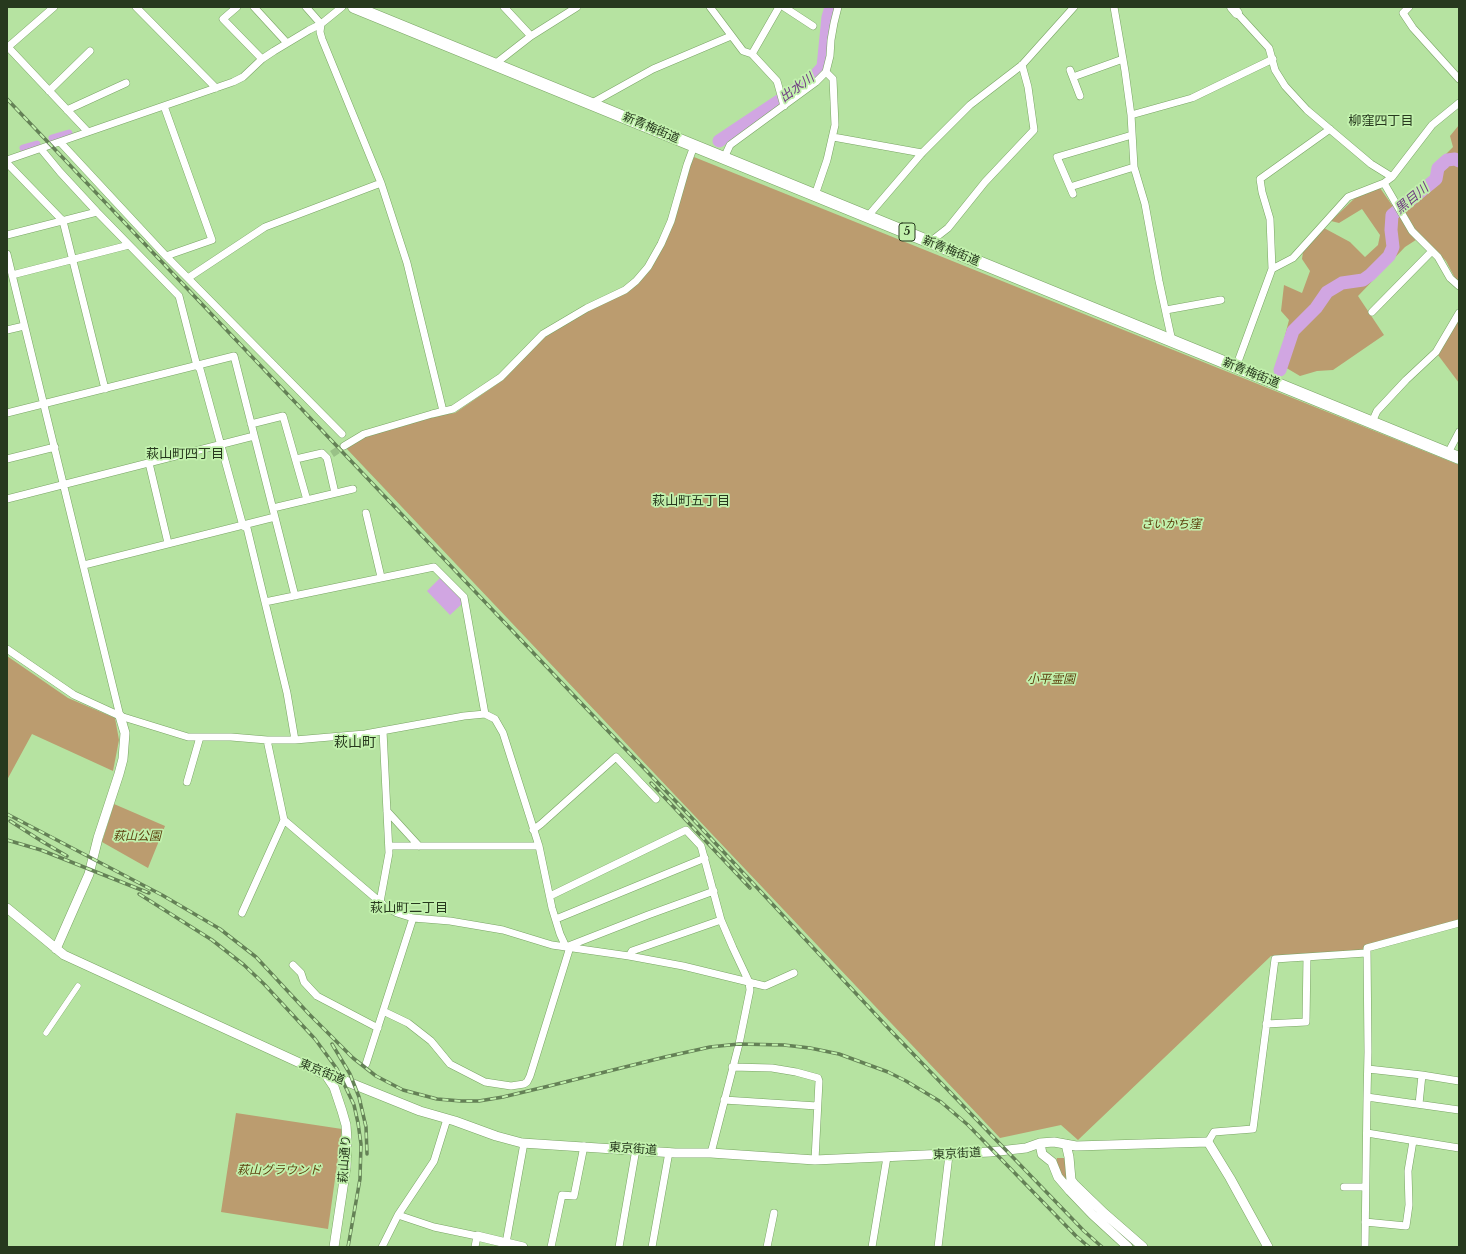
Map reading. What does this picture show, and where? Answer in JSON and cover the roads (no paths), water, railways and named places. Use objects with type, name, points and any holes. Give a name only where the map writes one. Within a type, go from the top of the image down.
[{"type":"main road","name":"新青梅街道","points":[[354,7],[1459,458]]},
{"type":"street","points":[[54,7],[7,46],[88,132]]},
{"type":"street","points":[[136,7],[216,88]]},
{"type":"street","points":[[237,7],[223,19],[262,59]]},
{"type":"street","points":[[254,7],[287,43]]},
{"type":"street","points":[[306,7],[313,10],[321,24],[320,32],[322,39],[381,183],[407,263],[443,411]]},
{"type":"street","points":[[105,389],[74,259],[63,221],[7,162],[88,132],[233,82],[243,77],[262,59],[321,24],[342,7]]},
{"type":"street","points":[[504,7],[531,36]]},
{"type":"street","points":[[495,64],[531,36],[577,7]]},
{"type":"street","points":[[710,7],[743,51],[752,54],[777,81],[784,105]]},
{"type":"street","points":[[752,54],[779,7]]},
{"type":"street","points":[[784,7],[813,26]]},
{"type":"street","points":[[724,158],[730,145],[816,82],[826,72],[838,7]]},
{"type":"street","points":[[1114,7],[1123,59],[1130,114],[1134,167],[1145,204],[1172,341]]},
{"type":"street","points":[[1409,7],[1403,13],[1413,28],[1459,79]]},
{"type":"street","points":[[868,216],[922,153],[970,105],[1022,65],[1072,8]]},
{"type":"street","points":[[1235,10],[1269,48],[1275,70],[1285,86],[1307,110],[1371,164],[1392,177]]},
{"type":"street","points":[[592,103],[653,69],[731,36]]},
{"type":"street","points":[[49,91],[90,51]]},
{"type":"street","points":[[1073,77],[1097,64],[1123,59]]},
{"type":"street","points":[[1130,114],[1192,98],[1273,59]]},
{"type":"street","points":[[930,242],[948,228],[985,182],[1034,130],[1028,87],[1022,65]]},
{"type":"street","points":[[1070,70],[1080,96]]},
{"type":"street","points":[[816,195],[833,138],[835,125],[833,79],[826,72]]},
{"type":"street","points":[[67,110],[126,83]]},
{"type":"street","points":[[1272,269],[1293,258],[1348,197],[1384,183],[1392,177],[1432,125],[1459,103]]},
{"type":"street","points":[[164,106],[212,240],[166,256]]},
{"type":"street","points":[[1236,367],[1272,269],[1270,219],[1262,192],[1260,179],[1330,129]]},
{"type":"street","points":[[1073,194],[1057,157],[1132,135]]},
{"type":"street","points":[[833,138],[922,153]]},
{"type":"street","points":[[60,142],[166,256],[342,434]]},
{"type":"street","points":[[344,446],[364,434],[453,409],[500,377],[547,331],[587,308],[625,290],[636,281],[648,267],[661,244],[671,221],[694,146]]},
{"type":"street","points":[[41,149],[97,212],[179,296],[197,366],[200,369],[243,526],[247,528],[287,693],[295,740]]},
{"type":"street","points":[[1070,187],[1134,167]]},
{"type":"street","points":[[188,278],[265,227],[381,183]]},
{"type":"street","points":[[1384,183],[1412,231],[1438,257],[1450,278],[1459,286]]},
{"type":"street","points":[[7,235],[97,212]]},
{"type":"street","points":[[12,275],[129,245]]},
{"type":"street","points":[[1372,312],[1432,251]]},
{"type":"street","points":[[7,254],[120,716],[126,732],[123,759],[98,838],[89,874],[56,949]]},
{"type":"street","points":[[1166,310],[1221,300]]},
{"type":"street","points":[[1372,422],[1377,411],[1406,380],[1436,352],[1459,313]]},
{"type":"street","points":[[7,330],[24,326]]},
{"type":"street","points":[[7,413],[234,356],[295,596]]},
{"type":"street","points":[[251,424],[283,416],[307,500]]},
{"type":"street","points":[[1448,453],[1459,432]]},
{"type":"street","points":[[7,499],[254,436]]},
{"type":"street","points":[[7,459],[55,447]]},
{"type":"street","points":[[296,459],[322,453],[330,456],[335,493]]},
{"type":"street","points":[[149,463],[168,543]]},
{"type":"street","points":[[273,508],[353,489]]},
{"type":"street","points":[[366,513],[381,577]]},
{"type":"street","points":[[84,564],[275,517]]},
{"type":"street","points":[[266,602],[434,567],[464,597],[486,714]]},
{"type":"street","points":[[7,649],[74,695],[120,716],[178,734],[200,737],[295,740],[336,738],[383,732],[464,716],[486,714],[495,719],[502,734],[532,830],[539,846],[560,934],[568,947],[530,1076],[524,1084],[511,1086],[485,1082],[450,1064],[431,1041],[408,1023],[383,1011]]},
{"type":"street","points":[[380,902],[389,846],[383,732]]},
{"type":"street","points":[[187,782],[200,737]]},
{"type":"street","points":[[242,913],[284,820],[268,740]]},
{"type":"street","points":[[532,830],[541,824],[616,757],[656,799]]},
{"type":"street","points":[[387,811],[419,846]]},
{"type":"street","points":[[284,820],[380,902],[397,913],[413,918],[450,921],[503,930],[552,945],[629,956],[683,966],[765,986],[794,973]]},
{"type":"street","points":[[550,896],[686,830],[701,846],[722,920],[749,982],[750,990],[747,1008],[711,1153]]},
{"type":"street","points":[[389,846],[539,846]]},
{"type":"street","points":[[556,919],[705,858]]},
{"type":"street","points":[[568,947],[648,915],[714,891]]},
{"type":"street","name":"東京街道","points":[[7,908],[64,955],[326,1075],[343,1080],[420,1111],[496,1136],[524,1143],[815,1160],[950,1155],[1026,1148],[1040,1143],[1054,1142],[1076,1146],[1208,1142]]},
{"type":"street","points":[[366,1064],[413,918]]},
{"type":"street","points":[[629,956],[632,952],[722,920]]},
{"type":"street","points":[[1365,1247],[1367,1134],[1366,1097],[1368,1069],[1367,948],[1459,923]]},
{"type":"street","points":[[1268,1247],[1230,1178],[1208,1142],[1214,1132],[1253,1129],[1275,959],[1366,953]]},
{"type":"street","points":[[1266,1024],[1306,1022],[1307,957]]},
{"type":"street","points":[[293,965],[301,973],[304,982],[318,996],[378,1028]]},
{"type":"street","points":[[46,1033],[78,986]]},
{"type":"street","points":[[732,1067],[772,1068],[818,1078],[815,1160]]},
{"type":"street","points":[[1368,1069],[1459,1081]]},
{"type":"street","name":"萩山通り","points":[[326,1075],[334,1087],[342,1111],[346,1125],[347,1140],[346,1167],[334,1247]]},
{"type":"street","points":[[1419,1104],[1422,1075]]},
{"type":"street","points":[[1366,1097],[1459,1110]]},
{"type":"street","points":[[724,1100],[817,1106]]},
{"type":"street","points":[[382,1247],[398,1215],[434,1162],[448,1119]]},
{"type":"street","points":[[1367,1134],[1459,1148]]},
{"type":"street","points":[[1365,1222],[1406,1226],[1409,1205],[1408,1171],[1413,1141]]},
{"type":"street","points":[[506,1243],[524,1143]]},
{"type":"street","points":[[1040,1143],[1042,1154],[1052,1162],[1058,1177],[1066,1187],[1092,1214],[1128,1247]]},
{"type":"street","points":[[1066,1144],[1071,1180],[1104,1213],[1143,1247]]},
{"type":"street","points":[[551,1247],[562,1195],[574,1196],[584,1146]]},
{"type":"street","points":[[619,1247],[636,1149]]},
{"type":"street","points":[[652,1247],[669,1152]]},
{"type":"street","points":[[938,1247],[950,1155]]},
{"type":"street","points":[[872,1247],[887,1157]]},
{"type":"street","points":[[1344,1187],[1365,1187]]},
{"type":"street","points":[[767,1247],[774,1212]]},
{"type":"street","points":[[398,1215],[434,1227],[523,1247]]},
{"type":"street","points":[[475,1247],[477,1236]]},
{"type":"waterway","name":"出水川","points":[[719,141],[812,79],[823,67],[828,17],[831,7]]},
{"type":"waterway","points":[[52,138],[69,133]]},
{"type":"waterway","points":[[23,148],[37,144]]},
{"type":"waterway","name":"黒目川","points":[[1280,370],[1293,331],[1316,308],[1327,292],[1342,283],[1363,280],[1389,256],[1393,247],[1391,230],[1392,215],[1436,179],[1438,168],[1447,160],[1455,159],[1459,161]]},
{"type":"tunnel","points":[[332,454],[344,446]]},
{"type":"railway","points":[[7,99],[690,816],[892,1032],[1084,1231],[1102,1247]]},
{"type":"railway","points":[[651,783],[750,888]]},
{"type":"railway","points":[[7,814],[162,895],[220,929],[256,957],[309,1014],[353,1058],[376,1076],[403,1090],[437,1099],[479,1101],[503,1097],[710,1047],[739,1044],[784,1045],[810,1048],[839,1054],[888,1072],[941,1102],[968,1125],[1076,1236],[1089,1247]]},
{"type":"railway","points":[[10,821],[67,856]]},
{"type":"railway","points":[[7,840],[41,850],[149,893]]},
{"type":"railway","points":[[139,894],[212,940],[244,965],[264,984],[315,1039],[337,1069],[354,1105],[361,1144],[360,1179],[348,1247]]},
{"type":"railway","points":[[332,1044],[350,1074],[359,1097],[366,1127],[367,1154]]},
{"type":"district","name":"柳窪四丁目","points":[[1381,121]]},
{"type":"district","name":"萩山町四丁目","points":[[185,454]]},
{"type":"district","name":"萩山町五丁目","points":[[691,501]]},
{"type":"district","name":"萩山町","points":[[355,743]]},
{"type":"district","name":"萩山町二丁目","points":[[409,908]]},
{"type":"park label","name":"さいかち窪","points":[[1171,525]]},
{"type":"park label","name":"小平霊園","points":[[1051,680]]},
{"type":"park label","name":"萩山公園","points":[[137,837]]},
{"type":"park label","name":"萩山グラウンド","points":[[279,1171]]}]
